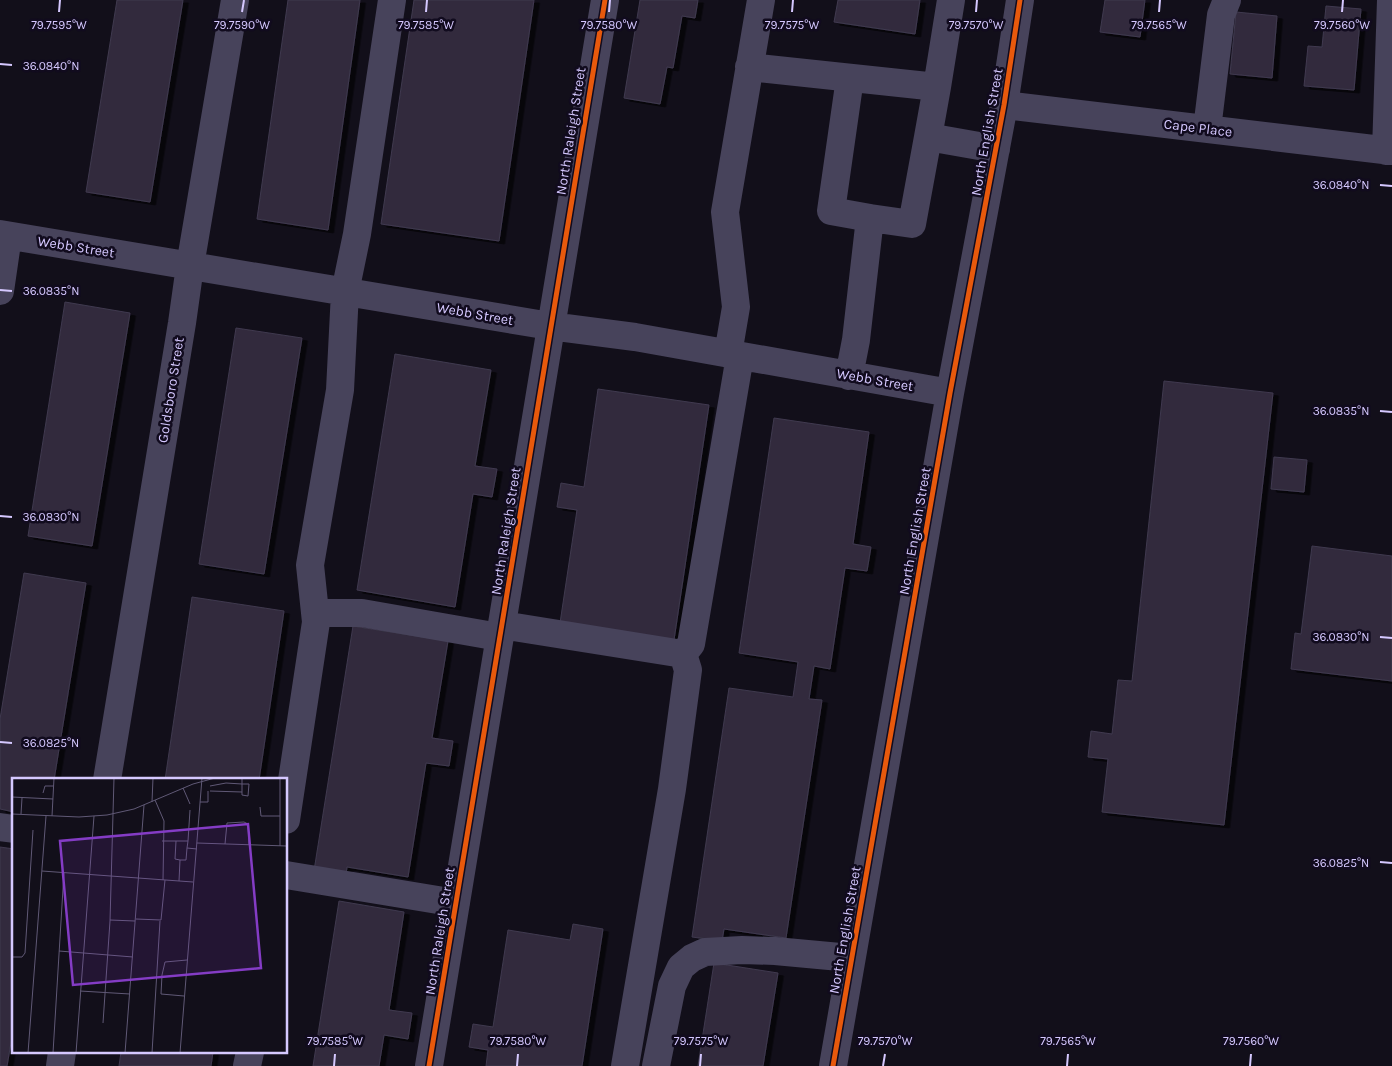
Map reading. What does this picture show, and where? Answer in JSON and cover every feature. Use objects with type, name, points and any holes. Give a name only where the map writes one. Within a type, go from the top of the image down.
[{"type":"street","name":"Goldsboro Street","points":[[107,778],[235,0]]},
{"type":"street","points":[[288,807],[316,622],[310,565],[340,390],[345,292],[357,234],[392,0]]},
{"type":"street","name":"North Raleigh Street","points":[[429,1066],[605,0]]},
{"type":"street","points":[[683,654],[691,644],[734,355],[736,306],[725,212],[760,0]]},
{"type":"street","points":[[850,78],[831,212],[912,224],[951,0]]},
{"type":"street","name":"North English Street","points":[[833,1066],[950,394],[1004,105],[1020,0]]},
{"type":"street","points":[[1207,129],[1221,15],[1227,0]]},
{"type":"street","points":[[1389,151],[1391,0]]},
{"type":"street","points":[[750,67],[937,88]]},
{"type":"street","name":"Cape Place","points":[[1004,105],[1389,151]]},
{"type":"street","points":[[928,137],[996,149]]},
{"type":"street","points":[[848,376],[856,340],[870,218]]},
{"type":"street","name":"Webb Street","points":[[4,235],[550,326],[634,337],[950,394]]},
{"type":"street","points":[[0,291],[4,235]]},
{"type":"street","points":[[315,613],[362,614],[683,654]]},
{"type":"street","points":[[625,1066],[672,789],[688,670],[683,654]]},
{"type":"street","points":[[288,875],[456,902]]},
{"type":"street","points":[[656,1066],[672,986],[681,967],[692,958],[705,952],[742,950],[852,958]]},
{"type":"building","points":[[117,0],[183,0],[150,202],[86,192]]},
{"type":"building","points":[[288,0],[360,0],[328,230],[257,219]]},
{"type":"building","points":[[414,0],[534,0],[499,241],[381,224]]},
{"type":"building","points":[[640,0],[698,0],[695,18],[682,16],[673,68],[667,67],[660,104],[624,98]]},
{"type":"building","points":[[838,0],[920,0],[915,34],[834,22]]},
{"type":"building","points":[[1105,0],[1145,0],[1140,37],[1100,32]]},
{"type":"building","points":[[1326,6],[1361,9],[1354,90],[1304,86],[1308,46],[1322,47]]},
{"type":"building","points":[[1236,12],[1277,16],[1272,78],[1230,74]]},
{"type":"building","points":[[65,302],[130,313],[92,546],[28,536]]},
{"type":"building","points":[[236,328],[302,338],[264,574],[199,564]]},
{"type":"building","points":[[395,354],[491,370],[475,466],[497,469],[492,497],[473,494],[455,607],[357,590]]},
{"type":"building","points":[[1164,381],[1273,393],[1224,825],[1102,812],[1108,759],[1088,757],[1091,731],[1112,734],[1118,680],[1132,681]]},
{"type":"building","points":[[598,389],[709,405],[674,640],[560,623],[577,510],[557,507],[561,483],[584,487]]},
{"type":"building","points":[[774,418],[869,432],[853,544],[871,547],[867,571],[845,568],[830,669],[814,666],[809,699],[822,700],[786,938],[724,929],[722,941],[692,937],[729,688],[793,697],[798,662],[739,653]]},
{"type":"building","points":[[1274,457],[1307,460],[1304,492],[1271,489]]},
{"type":"building","points":[[1312,546],[1392,556],[1392,681],[1291,669],[1295,633],[1301,634]]},
{"type":"building","points":[[24,573],[86,583],[54,778],[12,778],[12,812],[0,809],[0,719]]},
{"type":"building","points":[[192,597],[284,611],[259,778],[165,778]]},
{"type":"building","points":[[353,626],[448,641],[432,738],[453,741],[449,766],[426,763],[408,877],[347,867],[345,882],[313,877]]},
{"type":"building","points":[[0,847],[12,849],[12,1037],[7,1066],[0,1066]]},
{"type":"building","points":[[339,901],[404,912],[389,1010],[412,1013],[408,1039],[384,1035],[379,1066],[313,1066]]},
{"type":"building","points":[[573,924],[603,929],[582,1066],[486,1066],[488,1050],[469,1047],[473,1024],[493,1027],[508,930],[570,940]]},
{"type":"building","points":[[714,963],[778,973],[763,1066],[698,1066]]},
{"type":"building","points":[[121,1054],[213,1054],[211,1066],[119,1066]]},
{"type":"cycle path","points":[[429,1066],[605,0]]},
{"type":"cycle path","points":[[833,1066],[950,393],[1004,105],[1020,0]]}]
